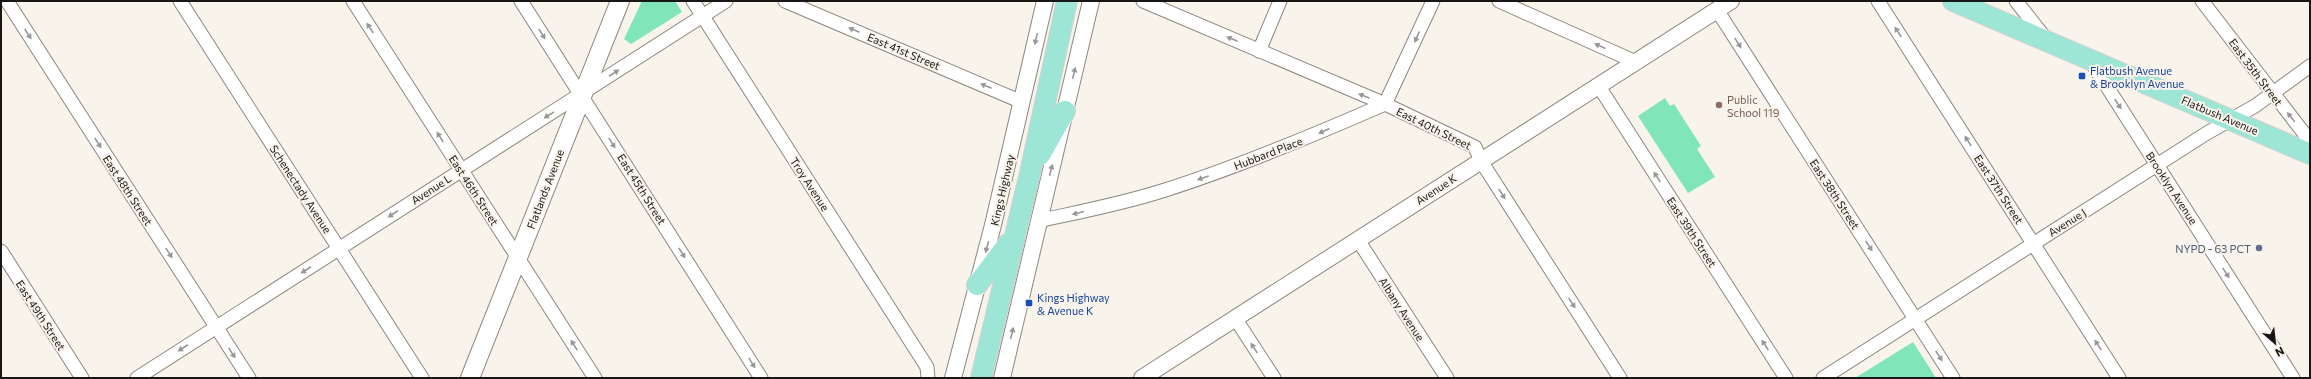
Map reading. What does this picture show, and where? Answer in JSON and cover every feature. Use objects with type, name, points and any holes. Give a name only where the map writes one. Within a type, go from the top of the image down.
[{"type":"main road","name":"Flatlands Avenue","points":[[470,378],[620,1]]},
{"type":"main road","name":"Kings Highway","points":[[980,378],[1012,240],[1030,172],[1067,1]]},
{"type":"main road","name":"Flatbush Avenue","points":[[1953,1],[2310,154]]},
{"type":"main road","points":[[1030,172],[1065,111]]},
{"type":"main road","points":[[977,285],[1012,240]]},
{"type":"street","name":"East 48th Street","points":[[7,1],[249,378]]},
{"type":"street","name":"Schenectady Avenue","points":[[180,1],[422,378]]},
{"type":"street","name":"East 46th Street","points":[[353,1],[595,378]]},
{"type":"street","name":"East 45th Street","points":[[521,1],[762,378]]},
{"type":"street","name":"Troy Avenue","points":[[693,1],[928,373]]},
{"type":"street","name":"Avenue L","points":[[137,378],[582,95],[726,1]]},
{"type":"street","name":"East 41st Street","points":[[785,1],[1022,102]]},
{"type":"street","name":"Kings Highway","points":[[953,378],[1022,102],[1045,1]]},
{"type":"street","points":[[1004,376],[1038,221],[1090,1]]},
{"type":"street","name":"East 40th Street","points":[[1143,1],[1385,104],[1475,147],[1480,161],[1620,378]]},
{"type":"street","points":[[1259,51],[1280,1]]},
{"type":"street","points":[[1385,104],[1433,1]]},
{"type":"street","points":[[1499,1],[1636,62]]},
{"type":"street","name":"Avenue K","points":[[1142,378],[1731,1]]},
{"type":"street","name":"East 37th Street","points":[[1878,1],[2119,378]]},
{"type":"street","points":[[2016,1],[2048,42]]},
{"type":"street","name":"East 35th Street","points":[[2202,1],[2310,141]]},
{"type":"street","name":"East 38th Street","points":[[1717,10],[1953,378]]},
{"type":"street","name":"Brooklyn Avenue","points":[[2090,60],[2293,378]]},
{"type":"street","name":"Avenue J","points":[[1823,378],[2157,165],[2231,120],[2310,66]]},
{"type":"street","name":"East 39th Street","points":[[1598,85],[1786,378]]},
{"type":"street","name":"Hubbard Place","points":[[1038,221],[1119,203],[1184,184],[1245,163],[1385,104]]},
{"type":"street","name":"Albany Avenue","points":[[1358,240],[1447,378]]},
{"type":"street","name":"East 49th Street","points":[[1,252],[82,378]]},
{"type":"street","points":[[1235,318],[1274,378]]},
{"type":"green space","points":[[642,1],[675,1],[682,12],[631,44],[624,39]]},
{"type":"green space","points":[[1665,98],[1670,106],[1674,104],[1701,146],[1697,149],[1715,177],[1688,193],[1638,116]]},
{"type":"green space","points":[[1913,342],[1936,378],[1855,378]]},
{"type":"place","name":"Flatbush Avenue & Brooklyn Avenue","points":[[2082,76]]},
{"type":"place","name":"Public School 119","points":[[1719,105]]},
{"type":"place","name":"NYPD - 63 PCT","points":[[2259,248]]},
{"type":"place","name":"Kings Highway & Avenue K","points":[[1029,303]]}]
